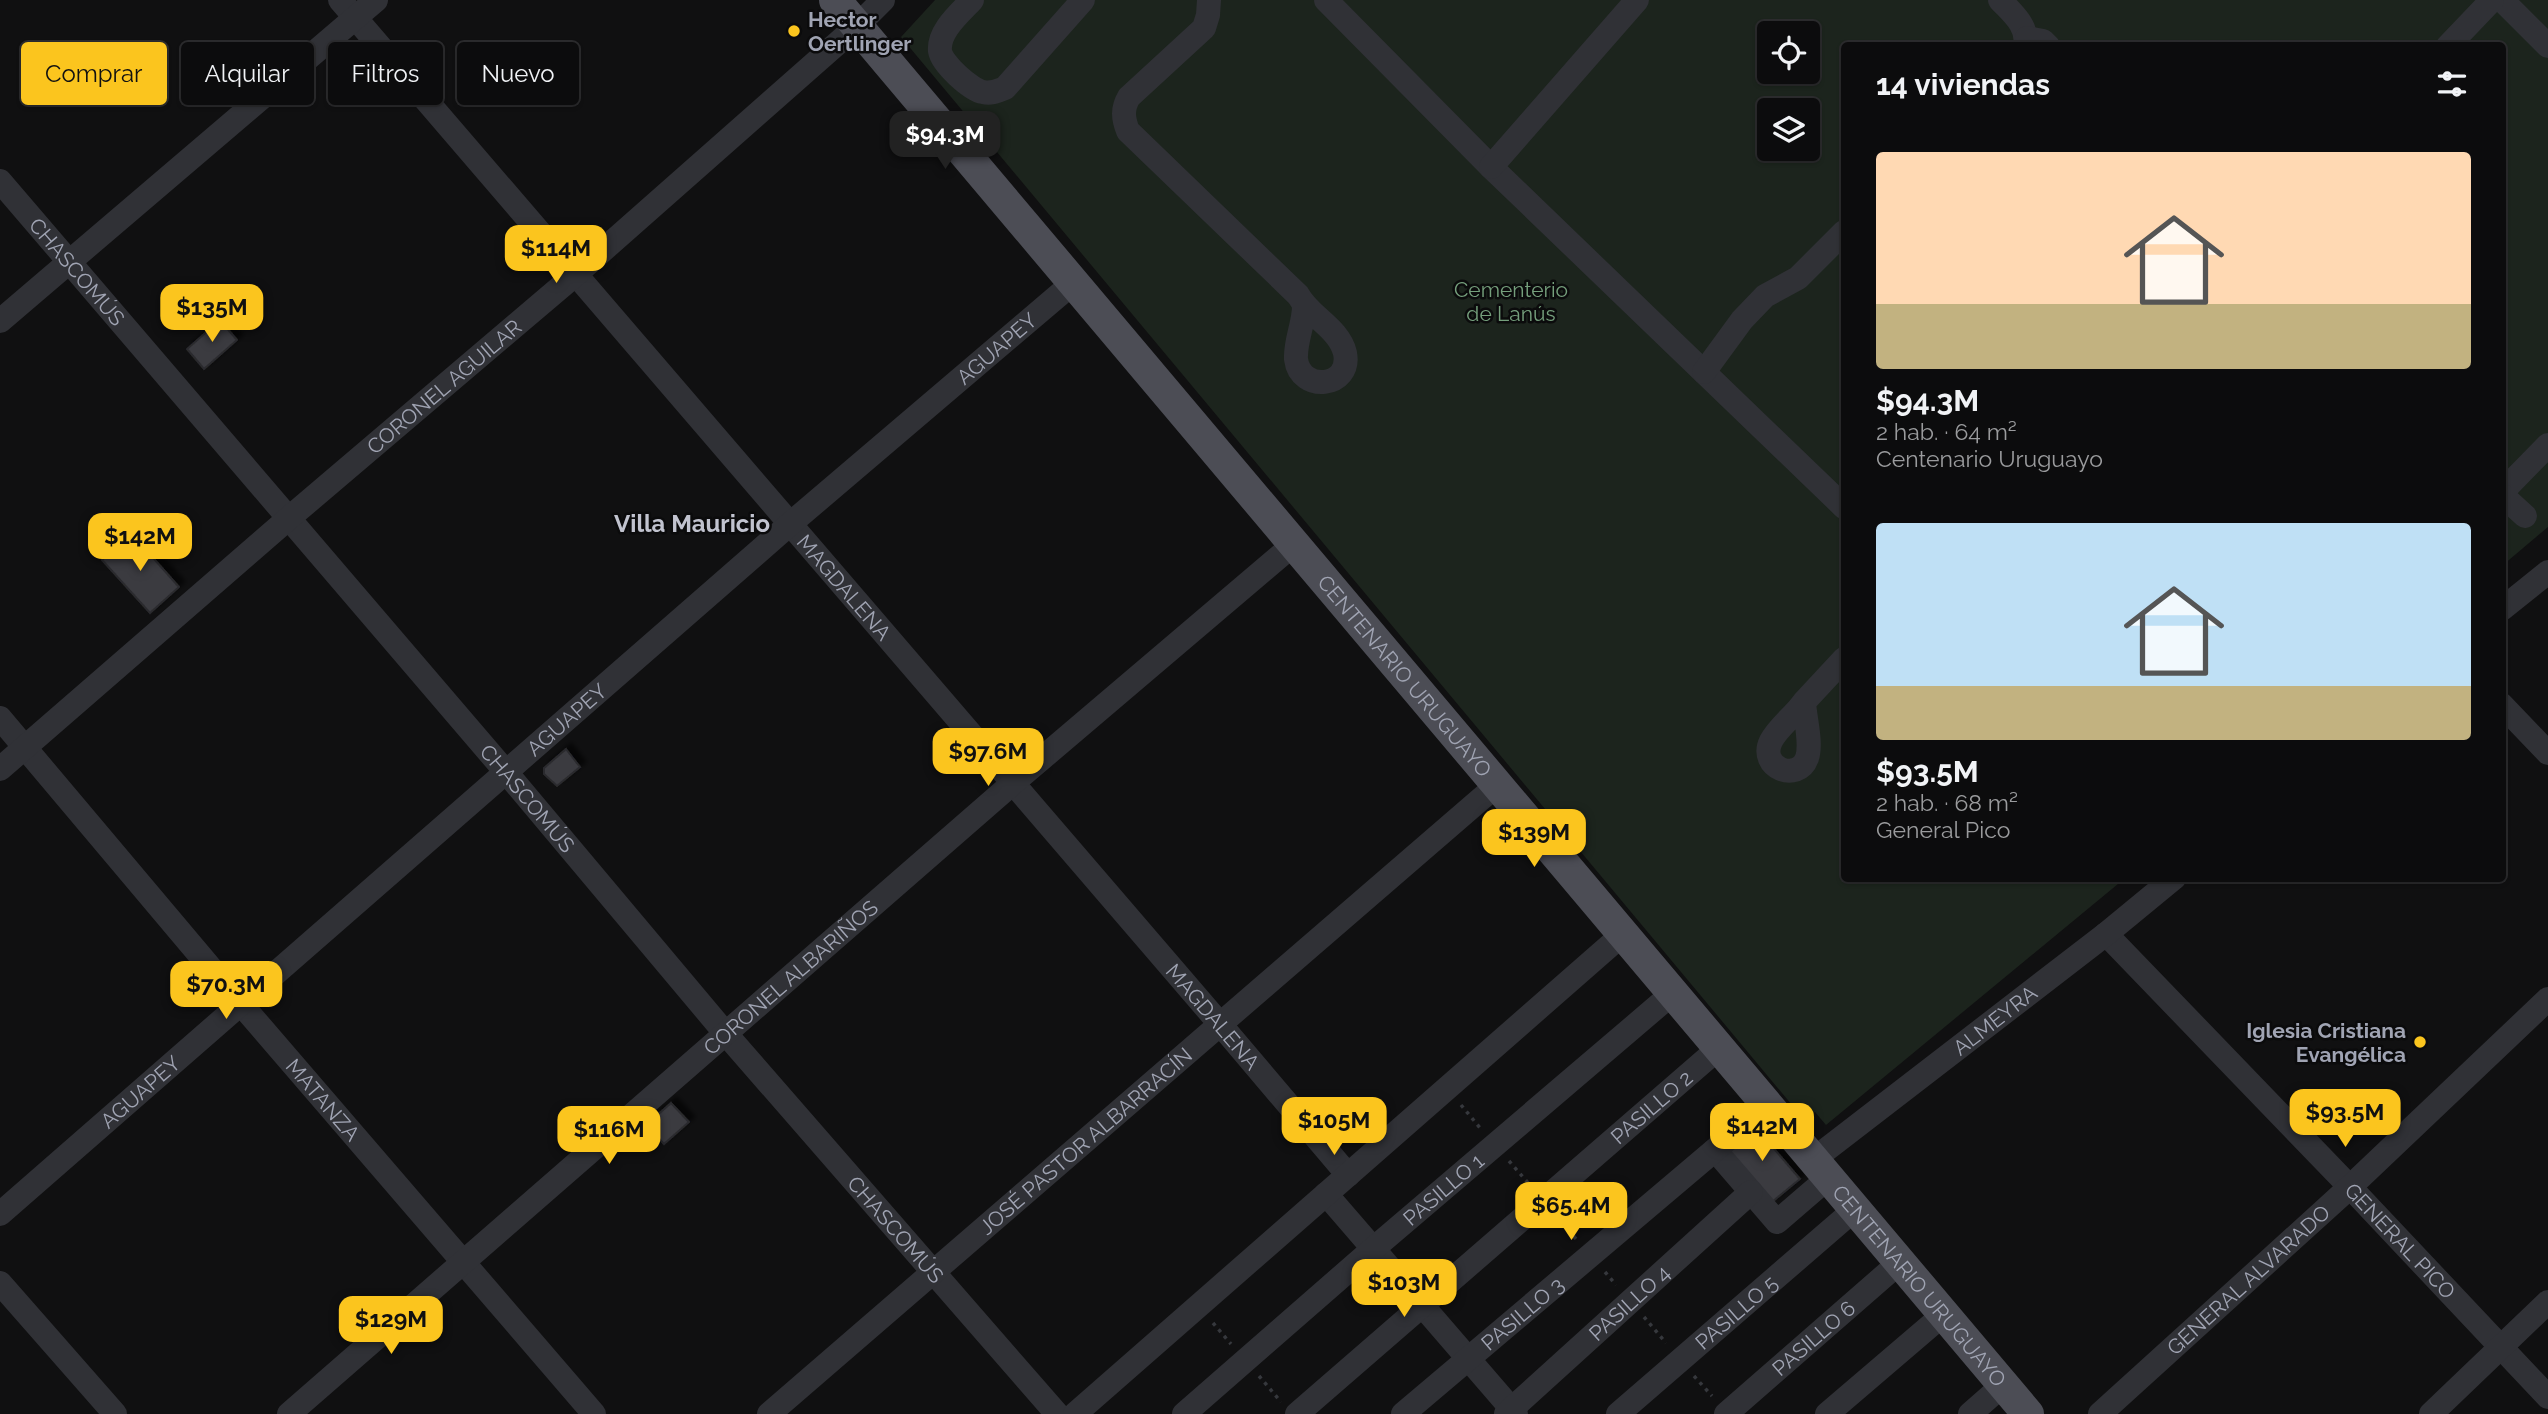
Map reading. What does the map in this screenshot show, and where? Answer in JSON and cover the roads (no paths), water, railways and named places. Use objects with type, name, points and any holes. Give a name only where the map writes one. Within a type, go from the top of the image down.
[{"type":"main road","name":"CENTENARIO URUGUAYO","points":[[835,0],[2028,1414]]},
{"type":"street","points":[[0,321],[71,262],[348,9],[376,0]]},
{"type":"street","name":"CORONEL AGUILAR","points":[[0,769],[576,274],[883,0]]},
{"type":"street","points":[[972,0],[949,25],[940,51],[945,61],[970,86],[982,92],[994,93],[1005,88],[1083,0]]},
{"type":"street","points":[[1209,0],[1208,15],[1203,28],[1129,97],[1123,107],[1124,120],[1128,131],[1298,295],[1304,306]]},
{"type":"street","points":[[1326,0],[1491,167],[1841,504]]},
{"type":"street","points":[[1491,167],[1637,0]]},
{"type":"street","points":[[2000,0],[2021,22],[2032,42]]},
{"type":"street","points":[[2452,42],[2492,0]]},
{"type":"street","points":[[2502,0],[2548,46]]},
{"type":"street","name":"MAGDALENA","points":[[348,9],[1348,1175]]},
{"type":"street","name":"CHASCOMÚS","points":[[0,181],[506,772],[726,1034],[1057,1414]]},
{"type":"street","points":[[1704,372],[1742,320],[1765,296],[1798,278],[1841,235]]},
{"type":"street","name":"AGUAPEY","points":[[0,1214],[790,524],[1073,284]]},
{"type":"street","points":[[2506,489],[2548,445]]},
{"type":"street","points":[[2506,497],[2525,516]]},
{"type":"street","name":"CORONEL ALBARIÑOS","points":[[289,1414],[1013,783],[1294,544]]},
{"type":"street","points":[[2506,607],[2548,572]]},
{"type":"street","points":[[1804,702],[1841,662]]},
{"type":"street","points":[[2506,709],[2548,754]]},
{"type":"street","name":"MATANZA","points":[[0,718],[241,1004],[594,1414]]},
{"type":"street","name":"JOSÉ PASTOR ALBARRACÍN","points":[[769,1414],[1497,785]]},
{"type":"street","name":"ALMEYRA","points":[[1751,1192],[1777,1222],[1821,1169],[2169,882]]},
{"type":"street","points":[[1075,1414],[1623,934]]},
{"type":"street","name":"GENERAL PICO","points":[[2106,934],[2350,1187],[2548,1398]]},
{"type":"street","name":"PASILLO 1","points":[[1184,1414],[1673,993]]},
{"type":"street","name":"GENERAL ALVARADO","points":[[2100,1414],[2350,1187],[2548,999]]},
{"type":"street","name":"PASILLO 2","points":[[1297,1414],[1719,1048]]},
{"type":"street","name":"PASILLO 3","points":[[1403,1414],[1768,1105]]},
{"type":"street","points":[[1715,1150],[1751,1192]]},
{"type":"street","name":"PASILLO 4","points":[[1511,1412],[1751,1192]]},
{"type":"street","points":[[1326,1194],[1511,1412]]},
{"type":"street","name":"PASILLO 5","points":[[1618,1414],[1854,1210]]},
{"type":"street","name":"PASILLO 6","points":[[1726,1414],[1899,1263]]},
{"type":"street","points":[[0,1283],[115,1414]]},
{"type":"street","points":[[2431,1414],[2548,1302]]},
{"type":"street","points":[[1827,1414],[1944,1314]]},
{"type":"street","points":[[1970,1414],[2003,1385]]},
{"type":"place","name":"Hector Oertlinger","points":[[794,31]]},
{"type":"place","name":"Iglesia Cristiana Evangélica","points":[[2420,1042]]},
{"type":"district","name":"Villa Mauricio","points":[[692,523]]},
{"type":"park label","name":"Cementerio de Lanús","points":[[1511,301]]}]
